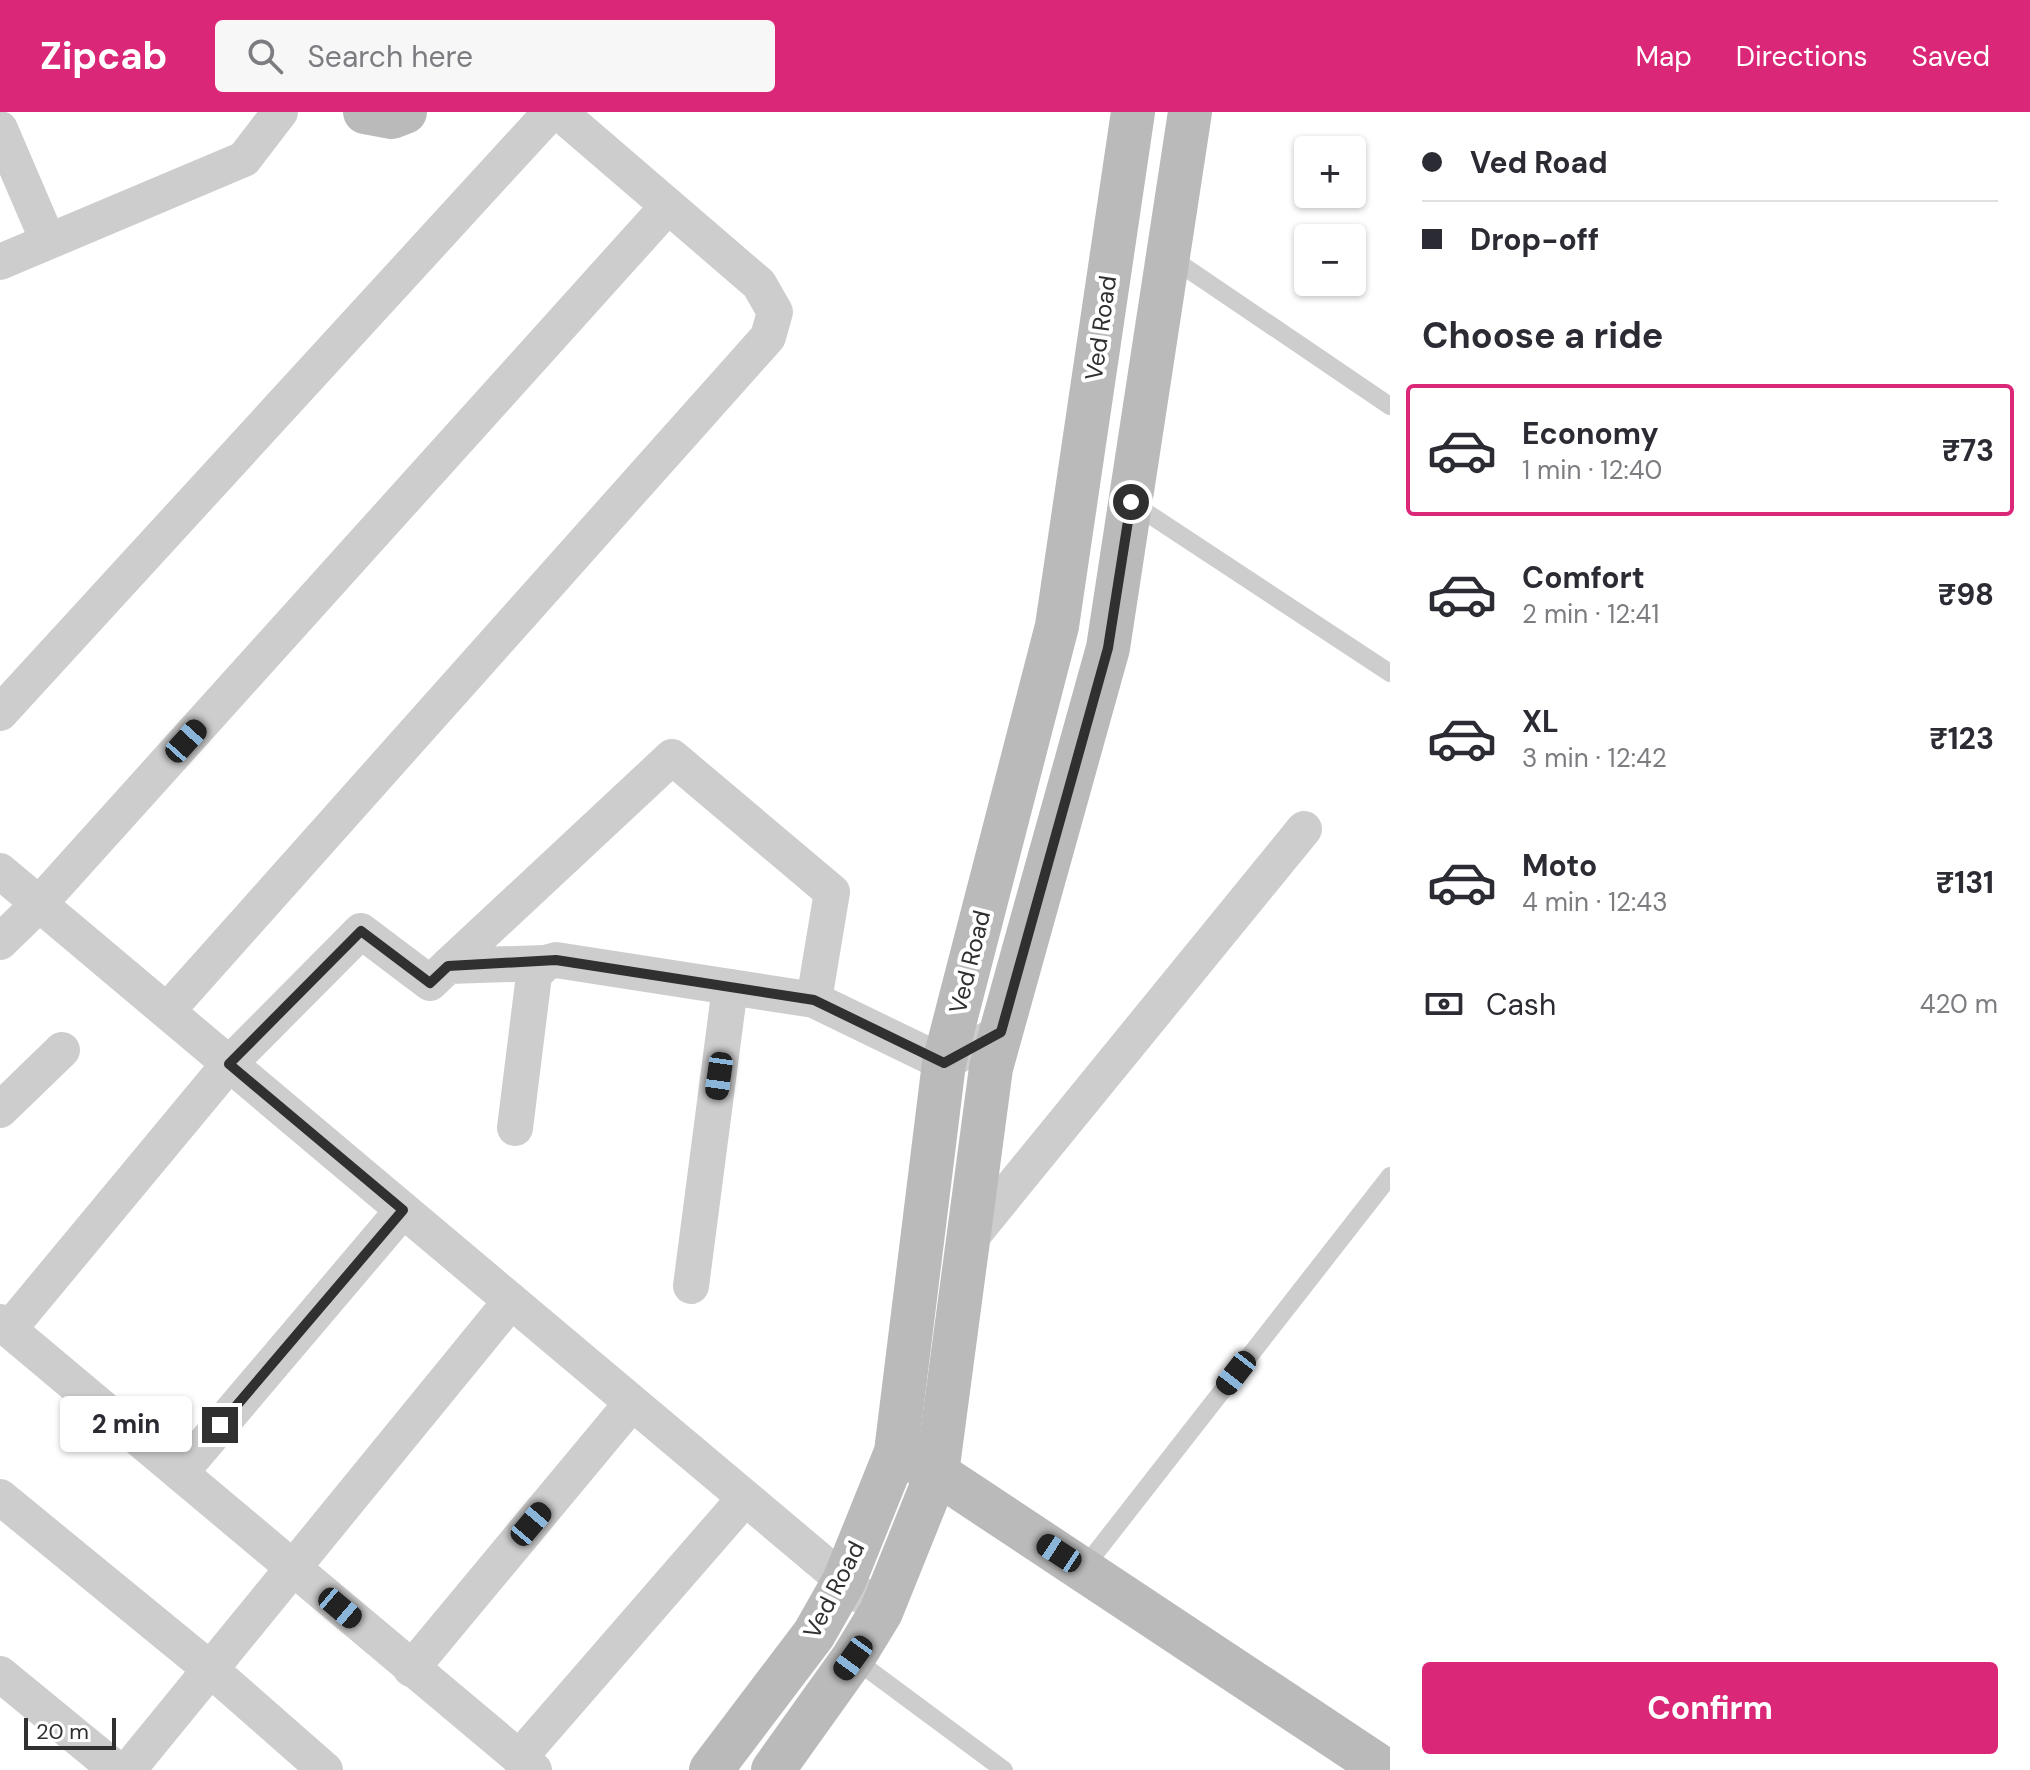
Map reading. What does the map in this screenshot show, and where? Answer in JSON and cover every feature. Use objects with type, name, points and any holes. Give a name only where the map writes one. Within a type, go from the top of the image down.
[{"type":"main road","points":[[365,112],[392,117],[405,112]]},
{"type":"main road","name":"Ved Road","points":[[711,1770],[814,1634],[844,1581],[896,1452],[944,1063],[1057,626],[1133,112]]},
{"type":"main road","name":"Ved Road","points":[[773,1770],[853,1658],[881,1612],[937,1473],[991,1068],[1108,648],[1190,112]]},
{"type":"main road","points":[[896,1452],[937,1473],[1388,1770]]},
{"type":"street","points":[[0,262],[244,159],[280,112]]},
{"type":"street","points":[[0,713],[551,112]]},
{"type":"street","points":[[167,1011],[768,337],[775,312],[759,284],[559,112]]},
{"type":"street","points":[[0,129],[48,241]]},
{"type":"street","points":[[0,942],[39,904],[668,206]]},
{"type":"street","points":[[745,1498],[527,1764],[4,1326],[229,1064],[361,931],[430,983],[672,757],[832,892],[814,1000]]},
{"type":"street","points":[[968,1241],[1304,829]]},
{"type":"street","points":[[0,871],[881,1612]]},
{"type":"street","points":[[448,966],[556,960],[814,1000],[944,1063],[1001,1032]]},
{"type":"street","points":[[515,1128],[534,975],[545,963]]},
{"type":"street","points":[[691,1286],[730,987]]},
{"type":"street","points":[[0,1110],[62,1050]]},
{"type":"street","points":[[180,1473],[403,1210]]},
{"type":"street","points":[[128,1770],[511,1301]]},
{"type":"street","points":[[411,1669],[632,1403]]},
{"type":"street","points":[[0,1497],[210,1669],[325,1770]]},
{"type":"street","points":[[0,1674],[117,1770]]},
{"type":"lane","points":[[1168,255],[1390,406]]},
{"type":"lane","points":[[1131,502],[1390,673]]},
{"type":"lane","points":[[1083,1569],[1390,1176]]},
{"type":"lane","points":[[853,1658],[1004,1770]]},
{"type":"route","points":[[220,1425],[403,1210],[229,1064],[361,931],[430,983],[448,966],[556,960],[758,991],[814,1000],[944,1063],[1001,1032],[1108,648],[1131,502]]}]
